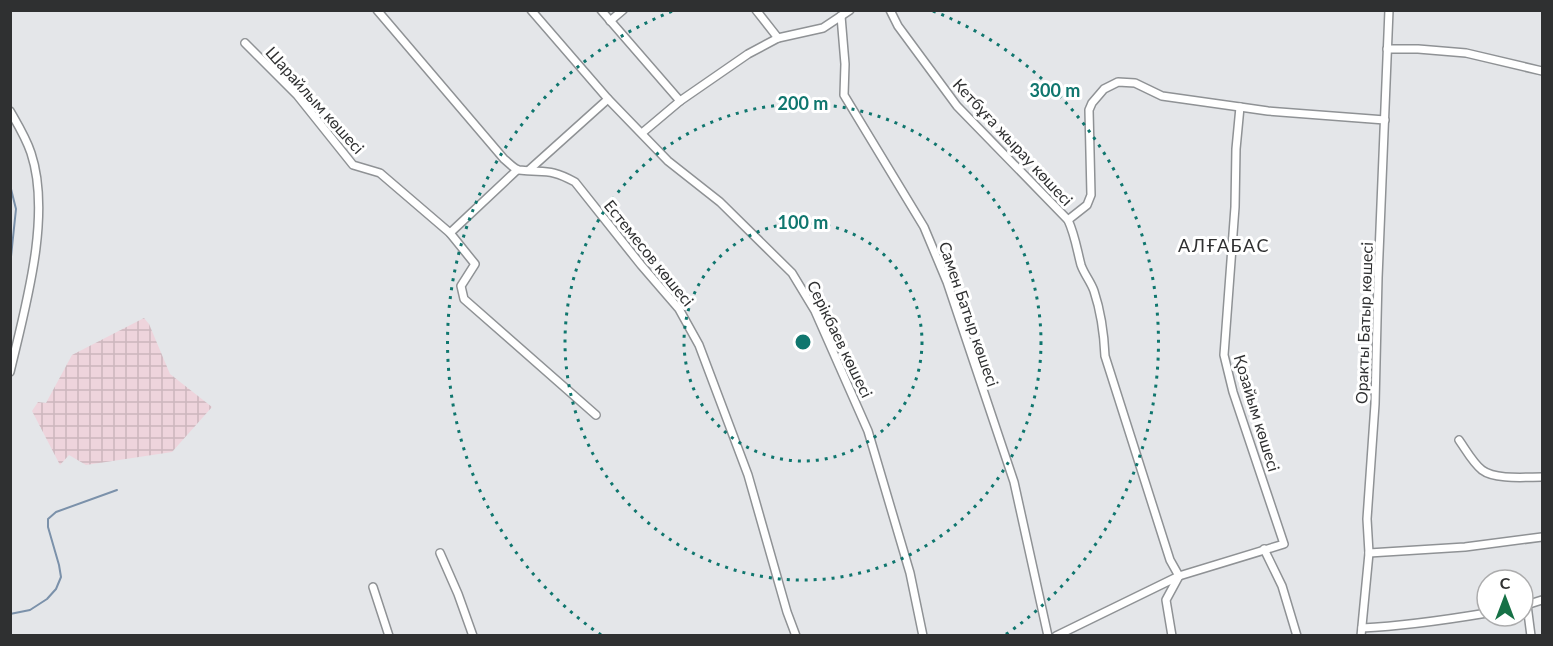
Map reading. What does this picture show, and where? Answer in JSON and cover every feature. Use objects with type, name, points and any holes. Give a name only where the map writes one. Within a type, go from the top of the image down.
[{"type":"street","points":[[377,10],[504,159],[517,170],[450,233]]},
{"type":"street","name":"Серікбаев көшесі","points":[[531,10],[608,99],[668,161],[720,202],[792,273],[815,311],[868,431],[910,573],[922,636]]},
{"type":"street","points":[[601,10],[680,101]]},
{"type":"street","points":[[610,21],[623,10]]},
{"type":"street","points":[[756,10],[778,38]]},
{"type":"street","points":[[642,134],[680,101],[748,54],[778,38],[823,28],[850,10]]},
{"type":"street","name":"Кетбұға жырау көшесі","points":[[890,10],[898,26],[957,106],[1068,220],[1075,236],[1082,267],[1093,289],[1098,306],[1105,356],[1170,560],[1179,576]]},
{"type":"street","name":"Оракты Батыр көшесі","points":[[1362,632],[1369,553],[1367,519],[1375,404],[1389,10]]},
{"type":"street","name":"Самен Батыр көшесі","points":[[841,16],[845,64],[844,95],[924,227],[947,282],[1014,482],[1048,636]]},
{"type":"street","name":"Шарайлым көшесі","points":[[245,43],[297,95],[353,165],[380,173],[450,233],[475,264],[462,286],[464,299],[596,415]]},
{"type":"street","points":[[1387,49],[1466,53],[1542,71]]},
{"type":"street","points":[[1068,220],[1087,205],[1091,195],[1089,110],[1104,89],[1118,82],[1135,83],[1162,96],[1268,111],[1384,120]]},
{"type":"street","points":[[529,170],[608,99]]},
{"type":"street","name":"Қозайым көшесі","points":[[1240,107],[1224,355],[1233,392],[1284,544],[1264,549]]},
{"type":"street","points":[[10,111],[22,131],[31,154],[36,178],[38,230],[10,372]]},
{"type":"street","name":"Естемесов көшесі","points":[[517,170],[546,170],[575,182],[679,309],[699,345],[748,475],[796,636]]},
{"type":"street","points":[[1459,440],[1476,463],[1488,474],[1542,477]]},
{"type":"street","points":[[1369,553],[1465,547],[1542,537]]},
{"type":"street","points":[[1056,636],[1179,576],[1264,549],[1282,586],[1297,636]]},
{"type":"street","points":[[440,553],[473,636]]},
{"type":"street","points":[[1172,636],[1166,600],[1179,576]]},
{"type":"street","points":[[373,587],[389,636]]},
{"type":"street","points":[[1362,632],[1475,615]]},
{"type":"street","points":[[1397,627],[1398,636]]},
{"type":"shaded area","points":[[144,318],[149,324],[170,374],[212,407],[172,452],[86,465],[69,455],[60,465],[32,411],[38,402],[46,403],[72,355]]},
{"type":"waterway","points":[[10,185],[16,209],[10,266]]},
{"type":"waterway","points":[[10,614],[30,610],[47,599],[56,589],[61,577],[48,519],[56,512],[117,490]]},
{"type":"district","name":"АЛҒАБАС","points":[[1224,246]]}]
